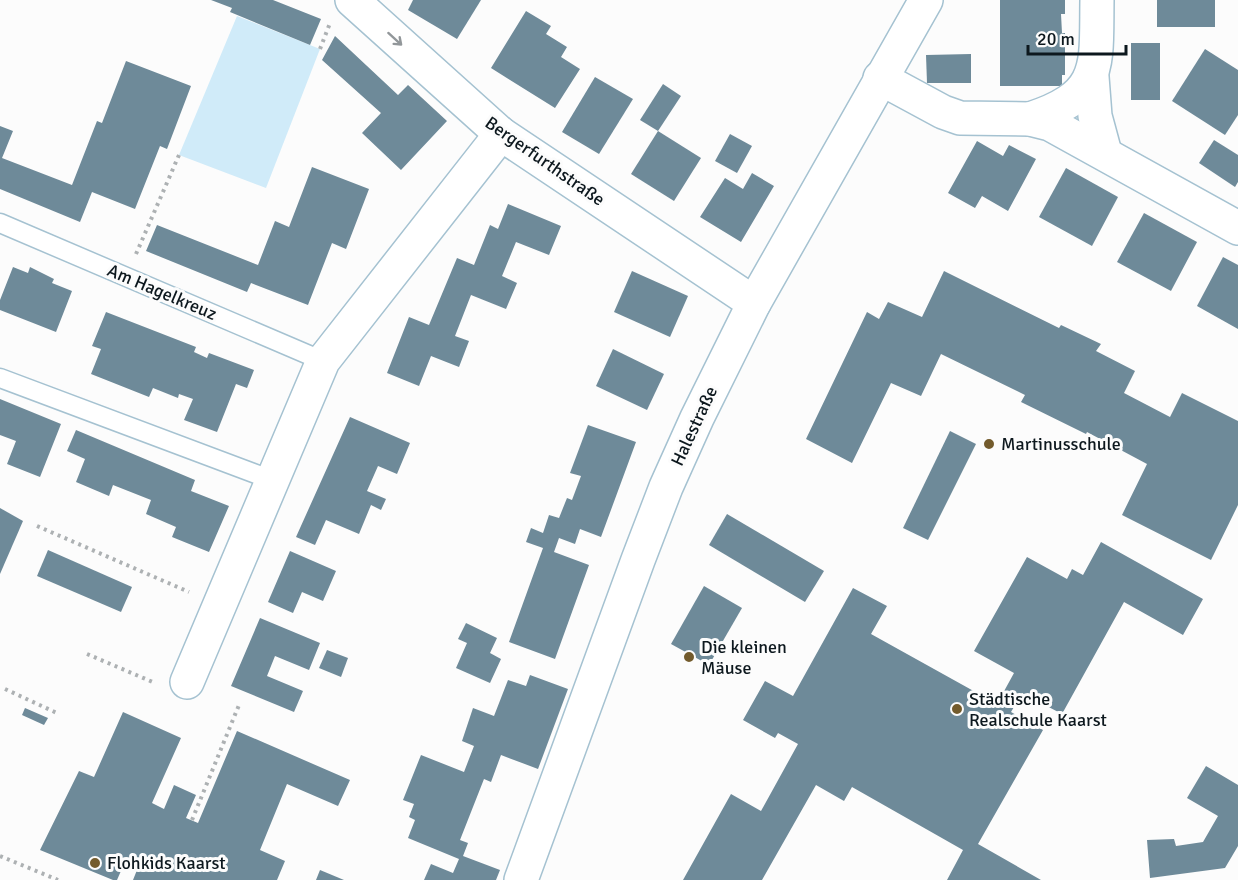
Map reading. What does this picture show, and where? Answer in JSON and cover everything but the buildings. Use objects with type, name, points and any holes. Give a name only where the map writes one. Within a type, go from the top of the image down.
[{"type":"street","name":"Bergerfurthstraße","points":[[352,0],[501,134],[754,303]]},
{"type":"street","name":"Halestraße","points":[[521,880],[666,487],[696,418],[754,303],[926,0]]},
{"type":"street","points":[[1097,0],[1096,53],[1092,77],[1095,116],[1105,153]]},
{"type":"street","points":[[1030,119],[1054,111],[1071,100],[1082,91],[1092,77]]},
{"type":"street","points":[[880,78],[943,112],[960,118],[1030,119],[1050,124],[1238,228]]},
{"type":"street","points":[[187,682],[323,361],[501,134]]},
{"type":"lane","name":"Am Hagelkreuz","points":[[0,223],[323,361]]},
{"type":"lane","points":[[0,378],[272,480]]},
{"type":"path","points":[[126,277],[179,155]]},
{"type":"path","points":[[37,526],[220,605]]},
{"type":"path","points":[[87,654],[164,687],[187,682]]},
{"type":"path","points":[[5,689],[59,714]]},
{"type":"path","points":[[192,820],[239,705]]},
{"type":"path","points":[[0,855],[58,880]]},
{"type":"shaded area","points":[[237,16],[320,49],[266,188],[179,155]]},
{"type":"place","name":"Martinusschule","points":[[989,444]]},
{"type":"place","name":"Die kleinen Mäuse","points":[[689,657]]},
{"type":"place","name":"Städtische Realschule Kaarst","points":[[957,709]]},
{"type":"place","name":"Flohkids Kaarst","points":[[95,863]]}]
